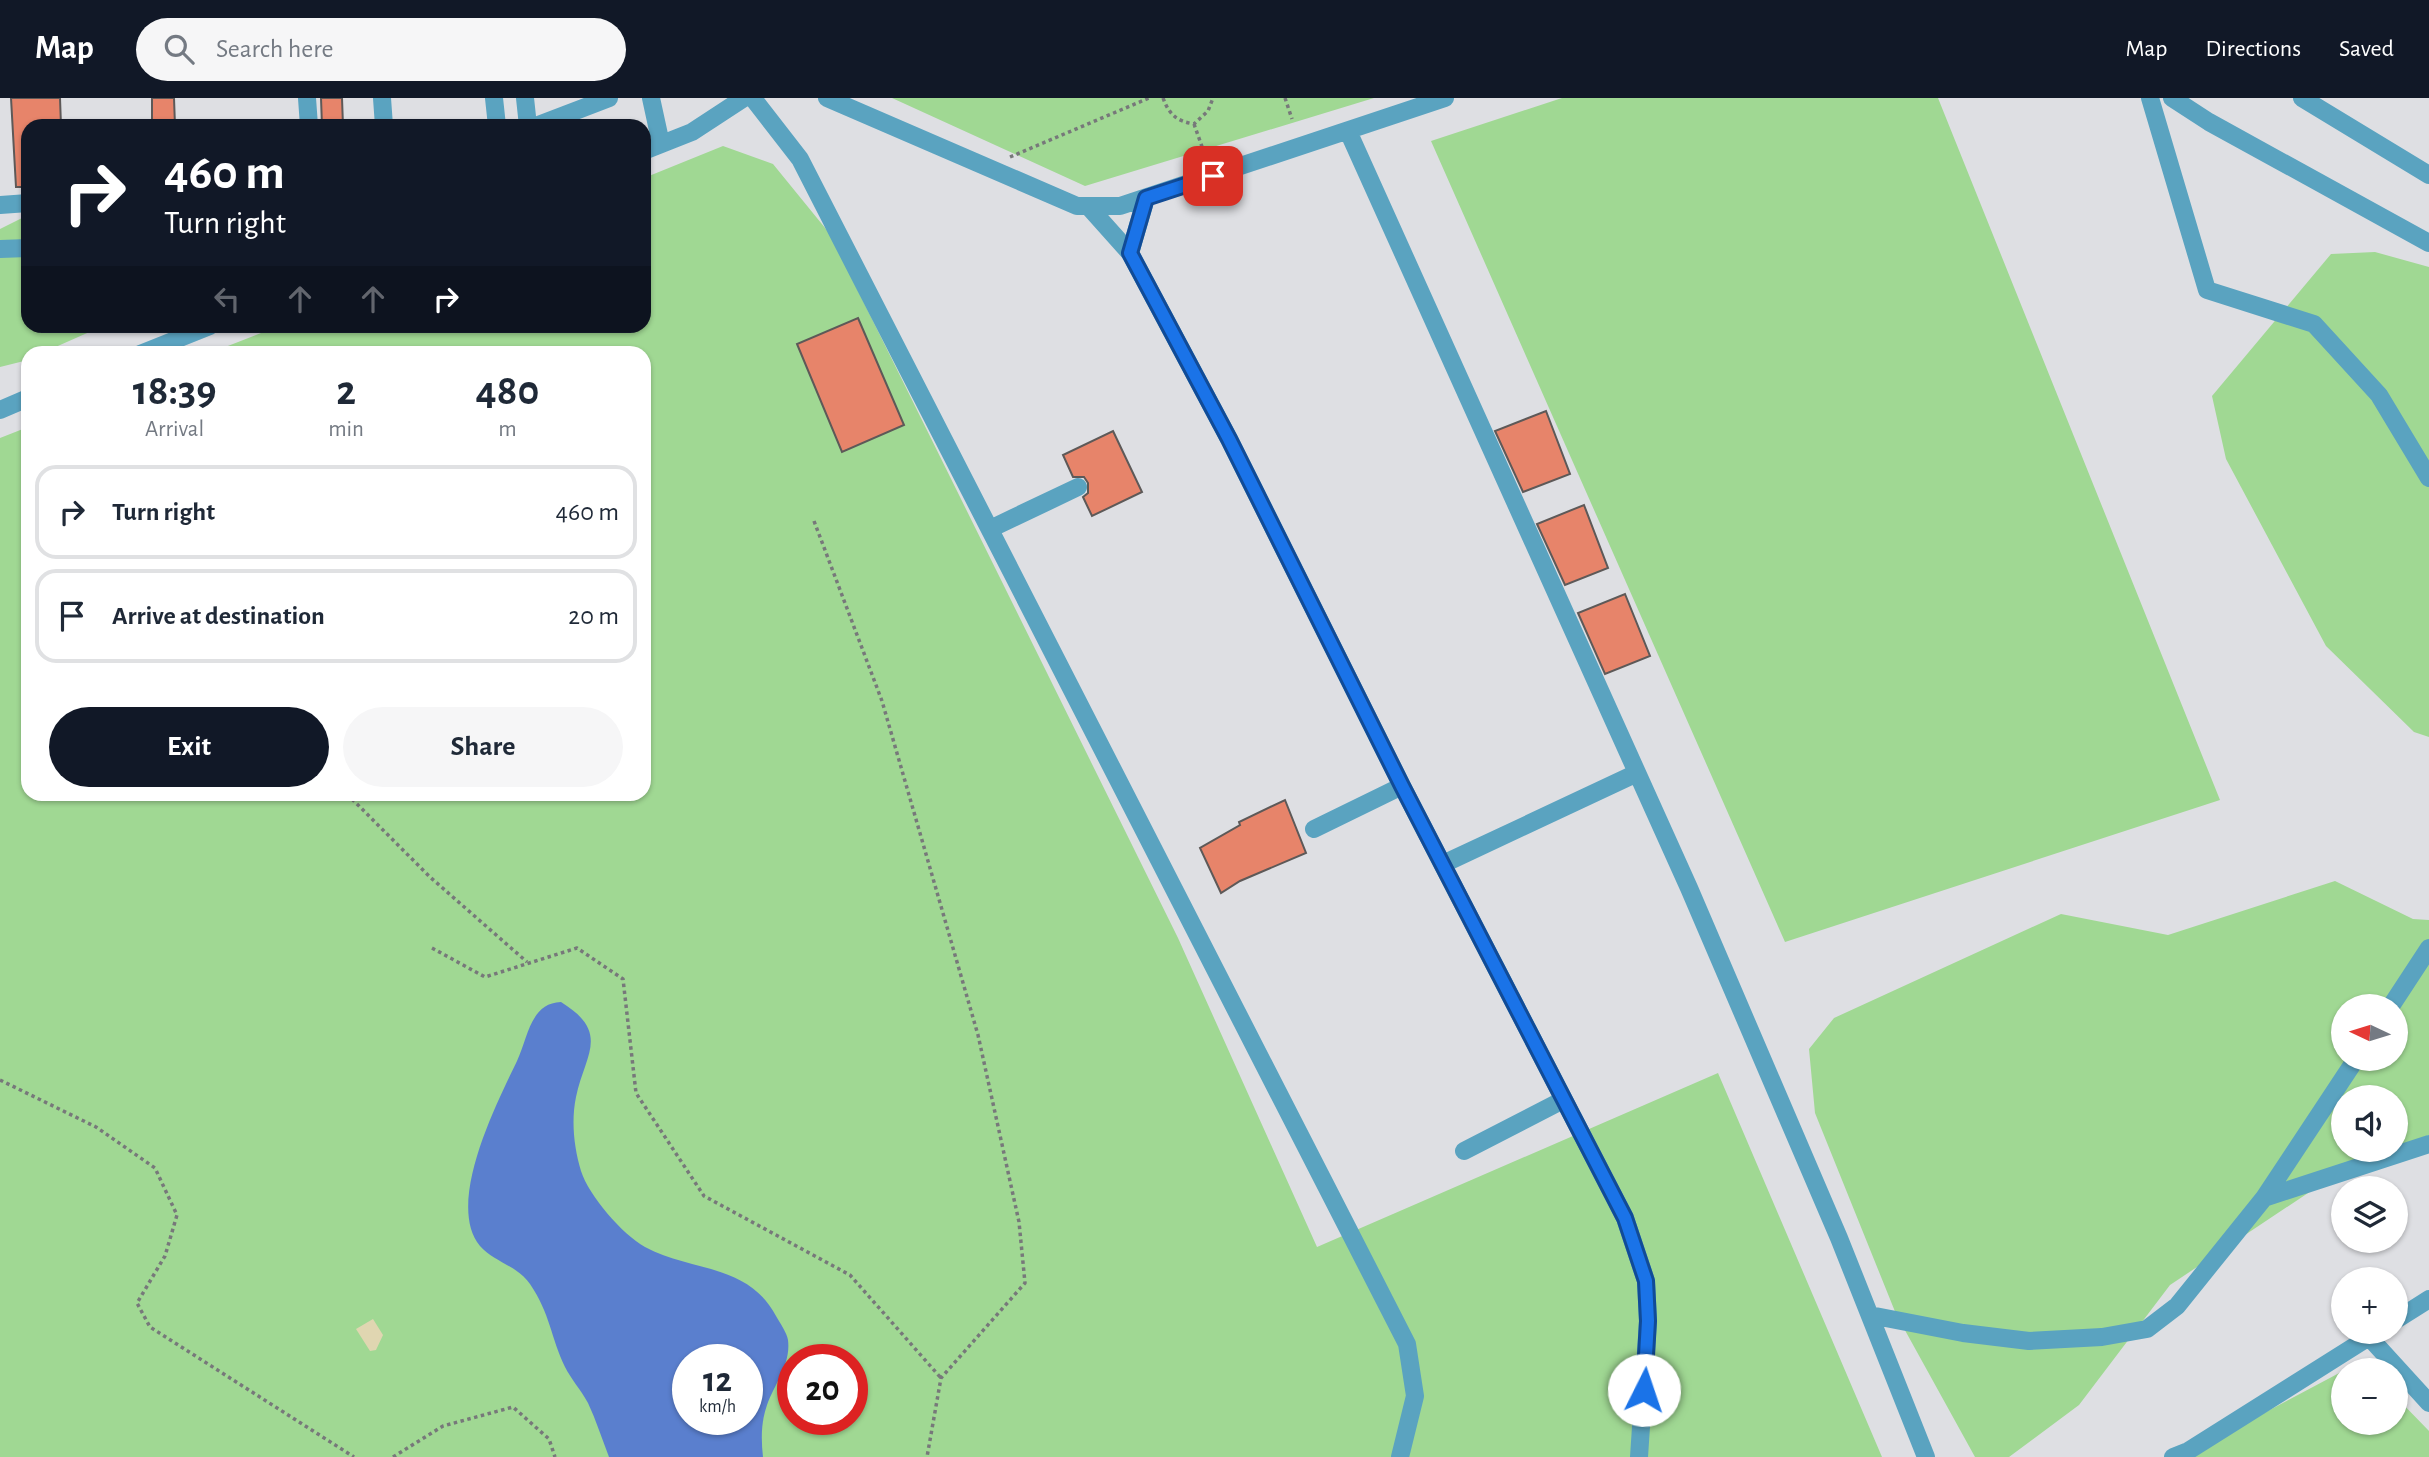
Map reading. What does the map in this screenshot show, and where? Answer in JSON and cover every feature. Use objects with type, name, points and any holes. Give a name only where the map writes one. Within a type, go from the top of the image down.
[{"type":"lane","points":[[307,98],[308,119]]},
{"type":"lane","points":[[383,98],[384,119]]},
{"type":"lane","points":[[494,98],[496,119]]},
{"type":"lane","points":[[525,98],[527,119]]},
{"type":"lane","points":[[554,119],[609,98]]},
{"type":"lane","points":[[651,98],[661,144]]},
{"type":"lane","points":[[827,98],[1077,206],[1121,206],[1445,98]]},
{"type":"lane","points":[[2150,98],[2207,290],[2314,324],[2379,395],[2429,478]]},
{"type":"lane","points":[[2172,98],[2209,122],[2429,243]]},
{"type":"lane","points":[[2302,98],[2429,175]]},
{"type":"lane","points":[[651,148],[692,132],[751,100],[800,159],[1407,1344],[1415,1396],[1401,1457]]},
{"type":"lane","points":[[1348,131],[1637,773],[1870,1315],[1926,1457]]},
{"type":"lane","points":[[1130,253],[1146,198]]},
{"type":"lane","points":[[0,205],[21,204]]},
{"type":"lane","points":[[1088,206],[1130,253],[1229,439],[1402,786],[1625,1218],[1646,1281],[1648,1321],[1639,1457]]},
{"type":"lane","points":[[0,250],[21,248]]},
{"type":"lane","points":[[160,346],[192,333]]},
{"type":"lane","points":[[0,410],[21,401]]},
{"type":"lane","points":[[989,529],[1078,487]]},
{"type":"lane","points":[[1443,864],[1637,773]]},
{"type":"lane","points":[[1314,830],[1402,786]]},
{"type":"lane","points":[[2399,994],[2429,948]]},
{"type":"lane","points":[[1870,1315],[1963,1333],[2029,1341],[2102,1337],[2147,1329],[2177,1306],[2264,1198],[2348,1071]]},
{"type":"lane","points":[[1464,1151],[1563,1100]]},
{"type":"lane","points":[[2264,1198],[2429,1144]]},
{"type":"lane","points":[[2408,1312],[2429,1299]]},
{"type":"lane","points":[[2173,1457],[2188,1451],[2357,1344]]},
{"type":"lane","points":[[2381,1344],[2429,1403]]},
{"type":"path","points":[[986,167],[1149,98]]},
{"type":"path","points":[[1163,98],[1168,113],[1183,122],[1194,124],[1201,120],[1213,98]]},
{"type":"path","points":[[1285,98],[1292,119]]},
{"type":"path","points":[[1194,124],[1213,176]]},
{"type":"path","points":[[814,522],[882,701],[978,1035],[1019,1222],[1025,1283],[941,1378],[926,1457]]},
{"type":"path","points":[[354,801],[430,877],[528,963]]},
{"type":"path","points":[[432,948],[485,977],[577,948],[623,979],[636,1093],[705,1196],[850,1275],[941,1378]]},
{"type":"path","points":[[0,1080],[96,1127],[155,1168],[177,1215],[164,1256],[137,1303],[150,1327],[354,1457]]},
{"type":"path","points":[[393,1457],[443,1426],[513,1407],[549,1439],[555,1457]]},
{"type":"green space","points":[[892,98],[1374,98],[1085,186]]},
{"type":"green space","points":[[1562,98],[1938,98],[2220,800],[1785,942],[1431,141]]},
{"type":"green space","points":[[723,146],[773,164],[830,234],[1178,938],[1317,1247],[1718,1073],[1882,1457],[0,1457],[0,438],[21,430],[21,801],[651,801],[651,346],[228,346],[261,333],[651,333],[651,175]]},
{"type":"green space","points":[[21,218],[21,333],[87,333],[58,346],[21,346],[21,362],[0,367],[0,229]]},
{"type":"green space","points":[[2375,252],[2429,267],[2429,737],[2414,732],[2326,646],[2226,459],[2212,396],[2331,254]]},
{"type":"green space","points":[[2335,881],[2413,919],[2429,920],[2429,1135],[2408,1143],[2408,1085],[2331,1085],[2331,1162],[2365,1162],[2331,1176],[2170,1285],[2079,1405],[2009,1457],[1975,1457],[1896,1314],[1815,1113],[1809,1049],[1834,1018],[2061,914],[2168,935]]},
{"type":"green space","points":[[2331,1377],[2331,1435],[2408,1435],[2408,1409],[2429,1431],[2429,1457],[2181,1457]]},
{"type":"sand","points":[[373,1319],[383,1335],[376,1350],[370,1351],[356,1329]]},
{"type":"water","points":[[561,1002],[586,1024],[590,1034],[591,1045],[574,1106],[574,1134],[585,1181],[607,1214],[645,1247],[734,1277],[750,1286],[764,1299],[785,1331],[788,1344],[777,1344],[777,1383],[765,1411],[763,1424],[763,1344],[672,1344],[672,1435],[762,1435],[763,1457],[609,1457],[588,1403],[565,1367],[537,1295],[525,1278],[480,1246],[471,1228],[468,1205],[478,1154],[531,1023],[543,1008]]},
{"type":"building","points":[[11,98],[60,98],[61,119],[21,119],[21,187],[16,187]]},
{"type":"building","points":[[152,98],[174,98],[175,119],[152,119]]},
{"type":"building","points":[[321,98],[342,98],[343,119],[322,119]]},
{"type":"building","points":[[858,318],[904,425],[842,452],[797,344]]},
{"type":"building","points":[[1546,411],[1570,474],[1523,492],[1495,431]]},
{"type":"building","points":[[1113,431],[1142,492],[1092,516],[1083,497],[1088,493],[1088,483],[1084,477],[1073,477],[1063,455]]},
{"type":"building","points":[[1584,505],[1608,568],[1565,585],[1537,524]]},
{"type":"building","points":[[1625,594],[1650,656],[1605,674],[1578,613]]},
{"type":"building","points":[[1285,800],[1306,853],[1240,881],[1221,893],[1200,848],[1240,825],[1239,822]]},
{"type":"route","points":[[1213,176],[1146,198],[1130,253],[1229,439],[1402,786],[1625,1218],[1641,1259],[1646,1281],[1648,1321],[1644,1390]]}]
